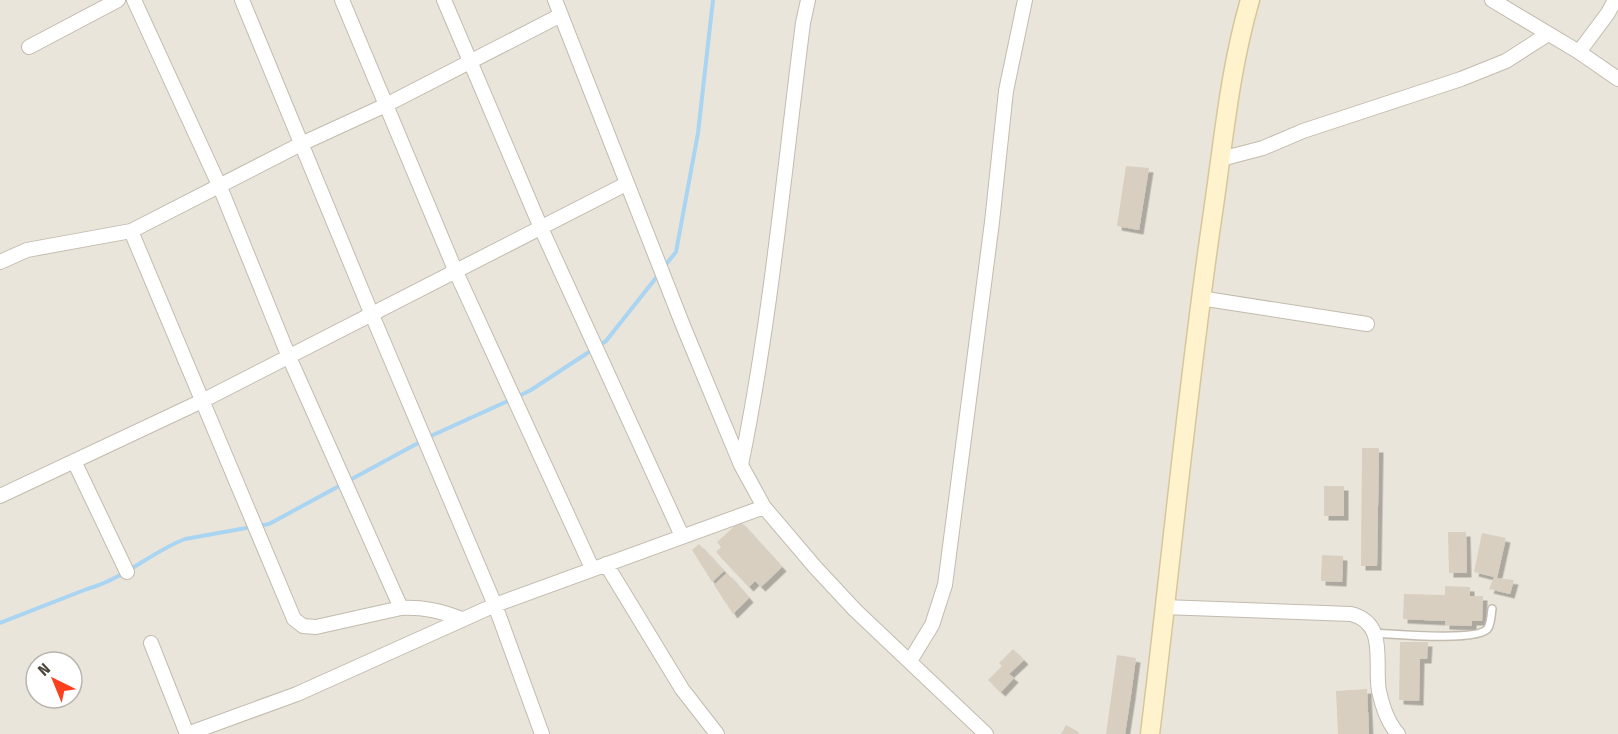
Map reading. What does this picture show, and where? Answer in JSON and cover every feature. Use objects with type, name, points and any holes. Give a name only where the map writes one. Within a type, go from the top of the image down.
[{"type":"main road","points":[[1150,734],[1200,298],[1221,159],[1227,102],[1241,29],[1250,0]]},
{"type":"street","points":[[29,47],[118,0]]},
{"type":"street","points":[[134,0],[219,187],[288,357],[401,608]]},
{"type":"street","points":[[242,0],[495,604],[542,734]]},
{"type":"street","points":[[342,0],[456,272],[592,568]]},
{"type":"street","points":[[444,0],[541,228],[682,536]]},
{"type":"street","points":[[555,0],[626,184],[741,465],[764,507],[814,567],[855,610],[986,734]]},
{"type":"street","points":[[741,465],[756,394],[803,23],[808,0]]},
{"type":"street","points":[[910,661],[932,625],[945,585],[993,222],[1006,91],[1025,0]]},
{"type":"street","points":[[1492,0],[1579,52],[1618,79]]},
{"type":"street","points":[[1579,52],[1616,0]]},
{"type":"street","points":[[0,262],[27,250],[131,231],[302,144],[386,105],[561,15]]},
{"type":"street","points":[[1221,159],[1263,148],[1303,131],[1461,80],[1506,61],[1548,34]]},
{"type":"street","points":[[0,496],[202,401],[626,184]]},
{"type":"street","points":[[131,231],[294,619],[303,626],[316,627],[401,608],[420,607],[438,610],[462,619]]},
{"type":"street","points":[[1200,298],[1367,324]]},
{"type":"street","points":[[74,461],[127,572]]},
{"type":"street","points":[[151,643],[187,734],[297,694],[495,604],[764,507]]},
{"type":"street","points":[[606,564],[682,689],[717,734]]},
{"type":"street","points":[[1164,607],[1361,616],[1368,622],[1374,633],[1378,650],[1379,691],[1385,713],[1398,734]]},
{"type":"lane","points":[[1374,633],[1444,637],[1482,633],[1489,627],[1492,609]]},
{"type":"shaded area","points":[[0,0],[1618,0],[1618,734],[0,734]]},
{"type":"building","points":[[1126,166],[1149,168],[1139,230],[1117,226]]},
{"type":"building","points":[[1362,448],[1379,448],[1377,566],[1361,566]]},
{"type":"building","points":[[1324,486],[1344,486],[1344,516],[1324,516]]},
{"type":"building","points":[[740,521],[782,567],[761,587],[755,581],[749,587],[716,552],[721,547],[717,542]]},
{"type":"building","points":[[1448,532],[1466,532],[1467,573],[1449,573]]},
{"type":"building","points":[[1482,533],[1506,538],[1497,578],[1514,580],[1510,594],[1489,589],[1494,577],[1474,572]]},
{"type":"building","points":[[699,544],[724,571],[712,582],[692,550]]},
{"type":"building","points":[[1322,555],[1343,556],[1342,582],[1321,581]]},
{"type":"building","points":[[727,573],[749,598],[733,614],[714,585]]},
{"type":"building","points":[[1445,586],[1470,587],[1470,596],[1483,596],[1482,621],[1472,621],[1472,626],[1445,625],[1445,621],[1403,619],[1404,594],[1445,595]]},
{"type":"building","points":[[1400,642],[1428,642],[1427,659],[1420,659],[1419,701],[1399,700]]},
{"type":"building","points":[[1013,649],[1024,660],[1009,674],[1014,678],[1001,692],[988,680],[1002,666],[999,663]]},
{"type":"building","points":[[1117,655],[1136,658],[1131,695],[1125,734],[1106,734]]},
{"type":"building","points":[[1367,689],[1369,734],[1338,734],[1336,691]]},
{"type":"building","points":[[1066,725],[1079,732],[1078,734],[1061,734]]},
{"type":"waterway","points":[[663,268],[676,252],[698,133],[713,0]]},
{"type":"waterway","points":[[598,346],[606,341],[659,274]]},
{"type":"waterway","points":[[517,397],[592,350]]},
{"type":"waterway","points":[[348,481],[433,435],[510,400]]},
{"type":"waterway","points":[[0,623],[100,585],[185,539],[269,524],[341,485]]}]
